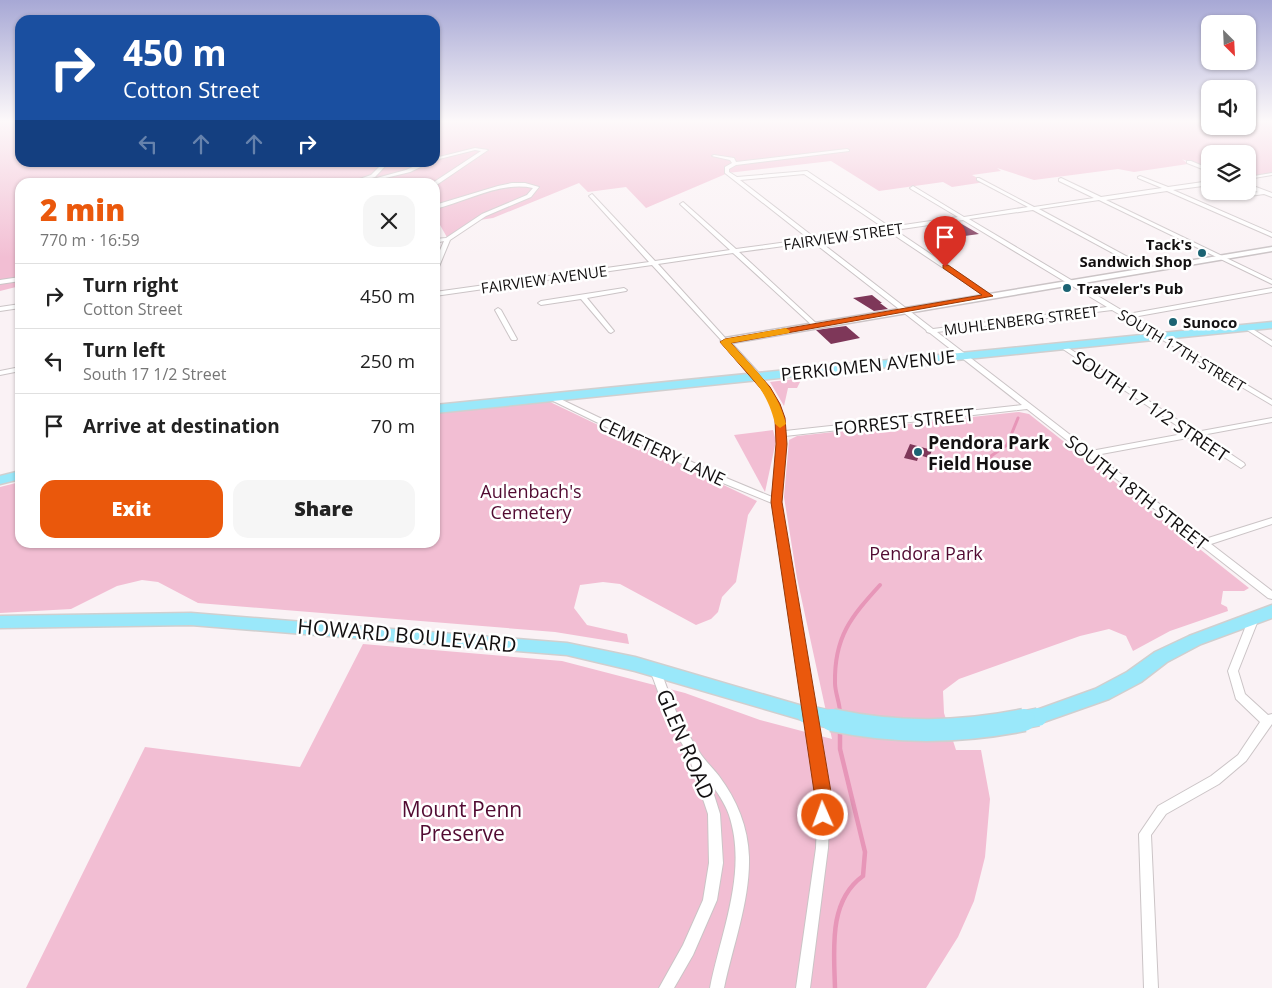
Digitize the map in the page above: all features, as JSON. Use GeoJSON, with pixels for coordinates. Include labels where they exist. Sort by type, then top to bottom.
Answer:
{"type":"FeatureCollection","features":[{"type":"Feature","properties":{"kind":"main road","name":"PERKIOMEN AVENUE"},"geometry":{"type":"LineString","coordinates":[[440,408],[1272,325]]}},
{"type":"Feature","properties":{"kind":"main road"},"geometry":{"type":"LineString","coordinates":[[0,480],[15,476]]}},
{"type":"Feature","properties":{"kind":"main road","name":"HOWARD BOULEVARD"},"geometry":{"type":"LineString","coordinates":[[0,622],[141,618],[231,621],[567,649],[655,670],[806,714],[849,724],[924,731],[971,729],[1038,717],[1102,694],[1134,676],[1161,657],[1187,644],[1272,611]]}},
{"type":"Feature","properties":{"kind":"street"},"geometry":{"type":"LineString","coordinates":[[440,181],[462,166]]}},
{"type":"Feature","properties":{"kind":"street"},"geometry":{"type":"LineString","coordinates":[[731,166],[727,168],[726,172],[735,179],[804,172],[989,296]]}},
{"type":"Feature","properties":{"kind":"street"},"geometry":{"type":"LineString","coordinates":[[364,178],[377,173],[382,167]]}},
{"type":"Feature","properties":{"kind":"street"},"geometry":{"type":"LineString","coordinates":[[381,178],[417,167]]}},
{"type":"Feature","properties":{"kind":"street"},"geometry":{"type":"LineString","coordinates":[[1256,177],[1272,174]]}},
{"type":"Feature","properties":{"kind":"street"},"geometry":{"type":"LineString","coordinates":[[1140,177],[1272,234]]}},
{"type":"Feature","properties":{"kind":"street","name":"SOUTH 18TH STREET"},"geometry":{"type":"LineString","coordinates":[[735,179],[1272,596]]}},
{"type":"Feature","properties":{"kind":"street"},"geometry":{"type":"LineString","coordinates":[[979,179],[1148,270]]}},
{"type":"Feature","properties":{"kind":"street"},"geometry":{"type":"LineString","coordinates":[[1061,180],[1272,282]]}},
{"type":"Feature","properties":{"kind":"street"},"geometry":{"type":"LineString","coordinates":[[440,206],[506,187],[528,184],[536,187],[529,196],[484,214],[448,239],[440,240]]}},
{"type":"Feature","properties":{"kind":"street","name":"FAIRVIEW STREET"},"geometry":{"type":"LineString","coordinates":[[654,263],[1201,184]]}},
{"type":"Feature","properties":{"kind":"street","name":"SOUTH 17TH STREET"},"geometry":{"type":"LineString","coordinates":[[913,188],[1272,403]]}},
{"type":"Feature","properties":{"kind":"street"},"geometry":{"type":"LineString","coordinates":[[1256,189],[1272,196]]}},
{"type":"Feature","properties":{"kind":"street"},"geometry":{"type":"LineString","coordinates":[[1256,193],[1264,192]]}},
{"type":"Feature","properties":{"kind":"street"},"geometry":{"type":"LineString","coordinates":[[592,196],[756,376],[776,404],[782,434],[776,502],[824,798],[822,848],[803,988]]}},
{"type":"Feature","properties":{"kind":"street"},"geometry":{"type":"LineString","coordinates":[[683,204],[816,326]]}},
{"type":"Feature","properties":{"kind":"street"},"geometry":{"type":"LineString","coordinates":[[440,257],[448,239]]}},
{"type":"Feature","properties":{"kind":"street"},"geometry":{"type":"LineString","coordinates":[[725,342],[1272,249]]}},
{"type":"Feature","properties":{"kind":"street","name":"FAIRVIEW AVENUE"},"geometry":{"type":"LineString","coordinates":[[440,293],[654,263]]}},
{"type":"Feature","properties":{"kind":"street"},"geometry":{"type":"LineString","coordinates":[[0,282],[15,280]]}},
{"type":"Feature","properties":{"kind":"street"},"geometry":{"type":"LineString","coordinates":[[541,303],[624,290]]}},
{"type":"Feature","properties":{"kind":"street"},"geometry":{"type":"LineString","coordinates":[[1126,316],[1272,290]]}},
{"type":"Feature","properties":{"kind":"street"},"geometry":{"type":"LineString","coordinates":[[583,297],[611,331]]}},
{"type":"Feature","properties":{"kind":"street"},"geometry":{"type":"LineString","coordinates":[[0,309],[15,307]]}},
{"type":"Feature","properties":{"kind":"street","name":"MUHLENBERG STREET"},"geometry":{"type":"LineString","coordinates":[[930,331],[1113,308]]}},
{"type":"Feature","properties":{"kind":"street"},"geometry":{"type":"LineString","coordinates":[[498,310],[514,339]]}},
{"type":"Feature","properties":{"kind":"street"},"geometry":{"type":"LineString","coordinates":[[1246,327],[1272,344]]}},
{"type":"Feature","properties":{"kind":"street","name":"SOUTH 17 1/2 STREET"},"geometry":{"type":"LineString","coordinates":[[1062,346],[1241,465]]}},
{"type":"Feature","properties":{"kind":"street"},"geometry":{"type":"LineString","coordinates":[[0,373],[15,370]]}},
{"type":"Feature","properties":{"kind":"street","name":"CEMETERY LANE"},"geometry":{"type":"LineString","coordinates":[[549,397],[716,477],[776,502]]}},
{"type":"Feature","properties":{"kind":"street","name":"FORREST STREET"},"geometry":{"type":"LineString","coordinates":[[782,434],[1027,407]]}},
{"type":"Feature","properties":{"kind":"street"},"geometry":{"type":"LineString","coordinates":[[1088,454],[1272,420]]}},
{"type":"Feature","properties":{"kind":"street"},"geometry":{"type":"LineString","coordinates":[[1203,543],[1272,521]]}},
{"type":"Feature","properties":{"kind":"street"},"geometry":{"type":"LineString","coordinates":[[1151,988],[1145,834],[1162,810],[1215,780],[1242,758],[1269,719],[1240,696],[1233,671],[1254,618]]}},
{"type":"Feature","properties":{"kind":"street","name":"GLEN ROAD"},"geometry":{"type":"LineString","coordinates":[[655,670],[675,720],[694,754],[714,814],[716,862],[710,900],[688,950],[666,988]]}},
{"type":"Feature","properties":{"kind":"street"},"geometry":{"type":"LineString","coordinates":[[694,754],[715,779],[735,814],[740,835],[742,863],[738,899],[722,955],[717,988]]}},
{"type":"Feature","properties":{"kind":"green space"},"geometry":{"type":"Polygon","coordinates":[[[0,166],[787,166],[728,173],[646,208],[626,187],[588,192],[579,183],[493,218],[473,221],[448,239],[440,225],[440,178],[15,178],[15,287],[0,291],[0,166]]]}},
{"type":"Feature","properties":{"kind":"green space"},"geometry":{"type":"Polygon","coordinates":[[[839,166],[1174,166],[1134,172],[1118,169],[1034,180],[997,168],[1001,171],[972,175],[985,182],[952,187],[943,182],[879,191],[839,166]]]}},
{"type":"Feature","properties":{"kind":"green space"},"geometry":{"type":"Polygon","coordinates":[[[1256,166],[1272,166],[1272,174],[1256,177],[1256,166]]]}},
{"type":"Feature","properties":{"kind":"green space"},"geometry":{"type":"Polygon","coordinates":[[[802,378],[797,388],[788,388],[784,406],[770,382],[802,378]]]}},
{"type":"Feature","properties":{"kind":"green space","name":"Aulenbach's Cemetery"},"geometry":{"type":"Polygon","coordinates":[[[548,401],[757,501],[748,515],[736,582],[722,597],[718,612],[711,619],[696,625],[620,584],[603,582],[580,585],[574,608],[587,625],[627,634],[629,644],[555,632],[198,603],[158,582],[142,580],[117,586],[71,609],[0,613],[0,487],[15,483],[15,548],[440,548],[440,412],[548,401]]]}},
{"type":"Feature","properties":{"kind":"green space","name":"Mount Penn Preserve"},"geometry":{"type":"Polygon","coordinates":[[[1019,412],[1029,414],[1249,588],[1244,591],[1223,591],[1221,604],[1227,607],[1228,611],[1170,631],[1133,651],[1126,636],[1109,629],[1080,636],[959,679],[943,691],[944,713],[956,750],[981,750],[990,799],[985,857],[974,901],[958,937],[926,988],[26,988],[145,747],[300,767],[363,644],[562,661],[685,693],[760,720],[832,739],[797,578],[784,497],[789,440],[797,436],[1019,412]]]}},
{"type":"Feature","properties":{"kind":"green space"},"geometry":{"type":"Polygon","coordinates":[[[773,430],[776,441],[765,492],[734,435],[773,430]]]}},
{"type":"Feature","properties":{"kind":"building"},"geometry":{"type":"Polygon","coordinates":[[[960,223],[979,234],[950,238],[935,228],[960,223]]]}},
{"type":"Feature","properties":{"kind":"building"},"geometry":{"type":"Polygon","coordinates":[[[872,295],[888,309],[874,311],[853,298],[872,295]]]}},
{"type":"Feature","properties":{"kind":"building"},"geometry":{"type":"Polygon","coordinates":[[[846,326],[860,338],[831,344],[816,330],[846,326]]]}},
{"type":"Feature","properties":{"kind":"building","name":"Pendora Park Field House"},"geometry":{"type":"Polygon","coordinates":[[[910,444],[932,450],[929,458],[919,455],[917,461],[904,458],[910,444]]]}},
{"type":"Feature","properties":{"kind":"waterway"},"geometry":{"type":"LineString","coordinates":[[985,464],[991,460],[991,456],[1007,445],[1018,418]]}},
{"type":"Feature","properties":{"kind":"waterway"},"geometry":{"type":"LineString","coordinates":[[840,713],[835,683],[835,667],[841,640],[853,618],[880,585]]}},
{"type":"Feature","properties":{"kind":"waterway"},"geometry":{"type":"LineString","coordinates":[[835,988],[834,942],[838,912],[852,886],[863,876],[865,852],[840,749],[840,730]]}},
{"type":"Feature","properties":{"kind":"slow traffic"},"geometry":{"type":"LineString","coordinates":[[780,424],[776,404],[766,389],[725,342],[786,331]]}},
{"type":"Feature","properties":{"kind":"place","name":"Tack's Sandwich Shop"},"geometry":{"type":"Point","coordinates":[1202,253]}},
{"type":"Feature","properties":{"kind":"place","name":"Traveler's Pub"},"geometry":{"type":"Point","coordinates":[1067,288]}},
{"type":"Feature","properties":{"kind":"place","name":"Sunoco"},"geometry":{"type":"Point","coordinates":[1173,322]}},
{"type":"Feature","properties":{"kind":"place","name":"Pendora Park Field House"},"geometry":{"type":"Point","coordinates":[918,452]}},
{"type":"Feature","properties":{"kind":"route"},"geometry":{"type":"LineString","coordinates":[[823,815],[824,798],[813,741],[776,502],[782,444],[780,418],[776,404],[766,389],[725,342],[989,296],[945,267]]}},
{"type":"Feature","properties":{"kind":"park label","name":"Pendora Park"},"geometry":{"type":"Point","coordinates":[926,553]}}]}
